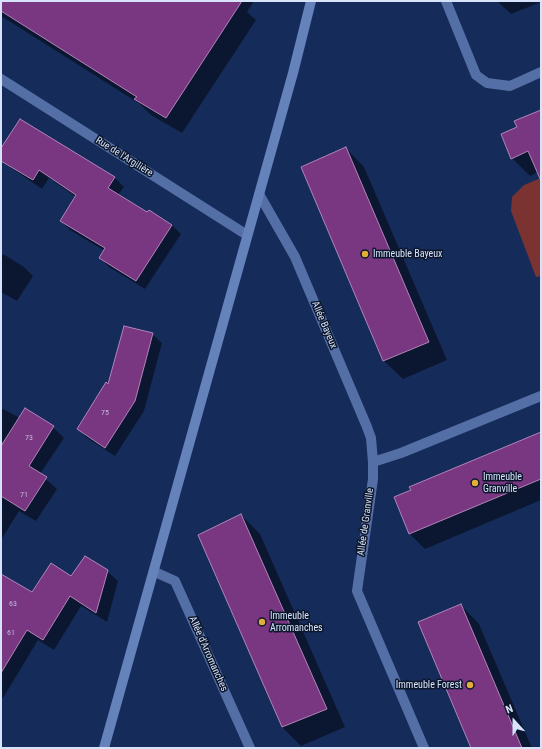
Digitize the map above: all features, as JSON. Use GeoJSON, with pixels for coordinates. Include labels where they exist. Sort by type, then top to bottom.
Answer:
{"type":"FeatureCollection","features":[{"type":"Feature","properties":{"kind":"street"},"geometry":{"type":"LineString","coordinates":[[104,748],[155,572],[312,1]]}},
{"type":"Feature","properties":{"kind":"street"},"geometry":{"type":"LineString","coordinates":[[446,1],[476,75],[487,83],[510,86],[541,72]]}},
{"type":"Feature","properties":{"kind":"street","name":"Rue de l'Argilière"},"geometry":{"type":"LineString","coordinates":[[1,79],[247,235]]}},
{"type":"Feature","properties":{"kind":"street","name":"Allée Bayeux"},"geometry":{"type":"LineString","coordinates":[[259,194],[295,257],[367,427],[371,438],[374,462]]}},
{"type":"Feature","properties":{"kind":"street"},"geometry":{"type":"LineString","coordinates":[[374,462],[401,453],[541,396]]}},
{"type":"Feature","properties":{"kind":"street","name":"Allée de Granville"},"geometry":{"type":"LineString","coordinates":[[374,462],[373,479],[357,591],[424,748]]}},
{"type":"Feature","properties":{"kind":"street","name":"Allée d'Arromanches"},"geometry":{"type":"LineString","coordinates":[[155,572],[175,581],[250,748]]}},
{"type":"Feature","properties":{"kind":"shaded area"},"geometry":{"type":"Polygon","coordinates":[[[541,178],[541,276],[536,277],[511,211],[512,197],[524,185],[541,178]]]}},
{"type":"Feature","properties":{"kind":"building"},"geometry":{"type":"Polygon","coordinates":[[[1,1],[242,1],[166,118],[134,99],[137,97],[1,11],[1,1]]]}},
{"type":"Feature","properties":{"kind":"building"},"geometry":{"type":"Polygon","coordinates":[[[541,110],[541,181],[528,151],[511,159],[501,134],[517,127],[514,121],[541,110]]]}},
{"type":"Feature","properties":{"kind":"building"},"geometry":{"type":"Polygon","coordinates":[[[20,119],[115,177],[108,188],[147,212],[149,210],[172,225],[136,281],[99,258],[105,248],[60,221],[76,195],[39,170],[33,180],[1,161],[1,148],[20,119]]]}},
{"type":"Feature","properties":{"kind":"building","name":"Immeuble Bayeux"},"geometry":{"type":"Polygon","coordinates":[[[346,147],[429,342],[383,361],[301,167],[346,147]]]}},
{"type":"Feature","properties":{"kind":"building"},"geometry":{"type":"Polygon","coordinates":[[[124,326],[153,333],[135,401],[105,448],[77,429],[106,382],[108,384],[124,326]]]}},
{"type":"Feature","properties":{"kind":"building"},"geometry":{"type":"Polygon","coordinates":[[[25,408],[54,426],[29,466],[47,477],[25,511],[1,496],[1,446],[25,408]]]}},
{"type":"Feature","properties":{"kind":"building","name":"Immeuble Granville"},"geometry":{"type":"Polygon","coordinates":[[[541,432],[541,479],[409,534],[394,497],[411,490],[409,487],[541,432]]]}},
{"type":"Feature","properties":{"kind":"building","name":"Immeuble Arromanches"},"geometry":{"type":"Polygon","coordinates":[[[241,514],[327,709],[282,727],[198,535],[241,514]]]}},
{"type":"Feature","properties":{"kind":"building"},"geometry":{"type":"Polygon","coordinates":[[[85,556],[108,570],[96,613],[70,596],[43,640],[27,630],[1,673],[1,574],[32,592],[51,563],[71,576],[85,556]]]}},
{"type":"Feature","properties":{"kind":"building","name":"Immeuble Forest"},"geometry":{"type":"Polygon","coordinates":[[[461,604],[522,748],[471,748],[418,622],[461,604]]]}},
{"type":"Feature","properties":{"kind":"place","name":"Immeuble Bayeux"},"geometry":{"type":"Point","coordinates":[365,254]}},
{"type":"Feature","properties":{"kind":"place","name":"Immeuble Granville"},"geometry":{"type":"Point","coordinates":[475,483]}},
{"type":"Feature","properties":{"kind":"place","name":"Immeuble Arromanches"},"geometry":{"type":"Point","coordinates":[262,622]}},
{"type":"Feature","properties":{"kind":"place","name":"Immeuble Forest"},"geometry":{"type":"Point","coordinates":[470,685]}}]}
